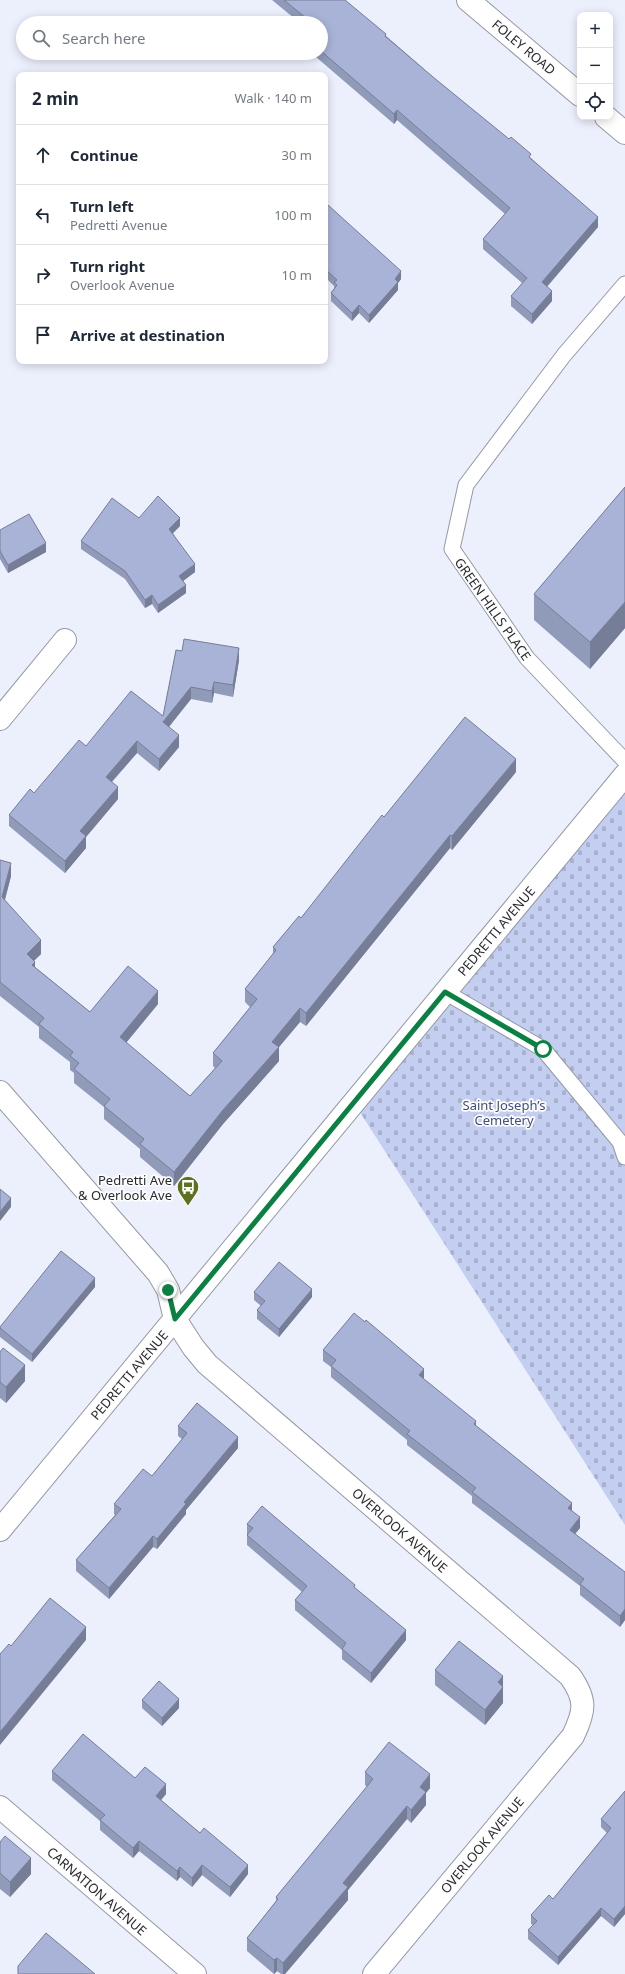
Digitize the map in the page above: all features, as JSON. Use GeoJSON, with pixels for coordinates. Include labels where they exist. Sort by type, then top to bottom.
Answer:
{"type":"FeatureCollection","features":[{"type":"Feature","properties":{"kind":"street","name":"FOLEY ROAD"},"geometry":{"type":"LineString","coordinates":[[468,0],[577,92]]}},
{"type":"Feature","properties":{"kind":"street"},"geometry":{"type":"LineString","coordinates":[[610,120],[625,133]]}},
{"type":"Feature","properties":{"kind":"street"},"geometry":{"type":"LineString","coordinates":[[0,719],[65,640]]}},
{"type":"Feature","properties":{"kind":"street","name":"PEDRETTI AVENUE"},"geometry":{"type":"LineString","coordinates":[[0,1530],[625,775]]}},
{"type":"Feature","properties":{"kind":"street","name":"OVERLOOK AVENUE"},"geometry":{"type":"LineString","coordinates":[[0,1092],[158,1273],[168,1290],[175,1319],[192,1347],[207,1364],[570,1676],[579,1688],[583,1702],[583,1716],[574,1736],[374,1974]]}},
{"type":"Feature","properties":{"kind":"street","name":"CARNATION AVENUE"},"geometry":{"type":"LineString","coordinates":[[0,1807],[195,1974]]}},
{"type":"Feature","properties":{"kind":"lane","name":"GREEN HILLS PLACE"},"geometry":{"type":"LineString","coordinates":[[625,284],[564,355],[466,486],[452,549],[527,658],[625,761]]}},
{"type":"Feature","properties":{"kind":"lane"},"geometry":{"type":"LineString","coordinates":[[445,992],[543,1049],[620,1142],[625,1157]]}},
{"type":"Feature","properties":{"kind":"green space","name":"Saint Joseph’s Cemetery"},"geometry":{"type":"Polygon","coordinates":[[[625,775],[625,1525],[354,1103],[625,775]]]}},
{"type":"Feature","properties":{"kind":"building"},"geometry":{"type":"Polygon","coordinates":[[[284,0],[345,0],[386,34],[385,36],[433,77],[509,139],[511,137],[531,154],[529,157],[598,217],[542,282],[552,291],[532,314],[511,296],[527,278],[483,239],[510,208],[397,110],[394,114],[328,57],[328,16],[303,16],[284,0]]]}},
{"type":"Feature","properties":{"kind":"building"},"geometry":{"type":"Polygon","coordinates":[[[328,205],[401,271],[395,279],[398,282],[369,315],[359,305],[352,313],[331,293],[337,285],[334,282],[337,280],[328,272],[328,205]]]}},
{"type":"Feature","properties":{"kind":"building"},"geometry":{"type":"Polygon","coordinates":[[[625,487],[625,602],[590,642],[534,594],[625,487]]]}},
{"type":"Feature","properties":{"kind":"building"},"geometry":{"type":"Polygon","coordinates":[[[158,496],[180,518],[169,529],[195,564],[179,576],[186,585],[158,605],[152,595],[145,600],[125,571],[81,541],[112,498],[139,518],[158,496]]]}},
{"type":"Feature","properties":{"kind":"building"},"geometry":{"type":"Polygon","coordinates":[[[29,514],[46,543],[8,565],[0,551],[0,530],[29,514]]]}},
{"type":"Feature","properties":{"kind":"building"},"geometry":{"type":"Polygon","coordinates":[[[184,639],[239,648],[233,685],[214,682],[212,691],[191,687],[163,722],[179,735],[159,759],[137,741],[106,777],[118,787],[80,831],[86,836],[65,861],[9,815],[30,789],[34,793],[79,740],[86,746],[131,691],[163,716],[176,650],[182,651],[184,639]]]}},
{"type":"Feature","properties":{"kind":"building"},"geometry":{"type":"Polygon","coordinates":[[[465,717],[516,759],[452,836],[450,835],[306,1013],[300,1008],[272,1042],[279,1047],[223,1110],[174,1172],[140,1144],[144,1139],[104,1106],[110,1099],[74,1069],[79,1063],[70,1056],[73,1052],[39,1024],[44,1018],[0,982],[0,860],[11,863],[2,897],[41,940],[27,954],[35,962],[32,965],[90,1012],[128,966],[158,991],[120,1037],[190,1096],[222,1061],[213,1053],[257,999],[245,989],[276,950],[273,947],[299,916],[301,918],[382,815],[384,817],[465,717]]]}},
{"type":"Feature","properties":{"kind":"building"},"geometry":{"type":"Polygon","coordinates":[[[0,1189],[11,1198],[0,1212],[0,1189]]]}},
{"type":"Feature","properties":{"kind":"building"},"geometry":{"type":"Polygon","coordinates":[[[61,1251],[95,1278],[32,1354],[0,1327],[61,1251]]]}},
{"type":"Feature","properties":{"kind":"building"},"geometry":{"type":"Polygon","coordinates":[[[279,1262],[312,1289],[279,1329],[257,1310],[265,1301],[254,1292],[279,1262]]]}},
{"type":"Feature","properties":{"kind":"building"},"geometry":{"type":"Polygon","coordinates":[[[354,1313],[365,1322],[366,1320],[424,1369],[419,1375],[476,1421],[474,1424],[572,1503],[568,1508],[580,1517],[570,1530],[625,1572],[625,1609],[620,1616],[580,1584],[584,1579],[472,1492],[476,1488],[407,1434],[410,1431],[331,1366],[336,1360],[323,1350],[354,1313]]]}},
{"type":"Feature","properties":{"kind":"building"},"geometry":{"type":"Polygon","coordinates":[[[3,1348],[25,1365],[6,1387],[0,1382],[0,1352],[3,1348]]]}},
{"type":"Feature","properties":{"kind":"building"},"geometry":{"type":"Polygon","coordinates":[[[197,1403],[238,1437],[184,1502],[186,1504],[157,1539],[153,1536],[109,1588],[76,1560],[121,1509],[114,1504],[143,1469],[152,1476],[187,1433],[178,1426],[197,1403]]]}},
{"type":"Feature","properties":{"kind":"building"},"geometry":{"type":"Polygon","coordinates":[[[262,1506],[355,1585],[354,1587],[406,1630],[371,1673],[342,1649],[346,1643],[295,1600],[307,1586],[247,1535],[253,1528],[247,1524],[262,1506]]]}},
{"type":"Feature","properties":{"kind":"building"},"geometry":{"type":"Polygon","coordinates":[[[50,1598],[86,1627],[0,1732],[0,1654],[9,1644],[11,1646],[50,1598]]]}},
{"type":"Feature","properties":{"kind":"building"},"geometry":{"type":"Polygon","coordinates":[[[459,1641],[503,1676],[498,1682],[503,1687],[485,1710],[435,1670],[459,1641]]]}},
{"type":"Feature","properties":{"kind":"building"},"geometry":{"type":"Polygon","coordinates":[[[159,1681],[179,1699],[162,1718],[142,1700],[159,1681]]]}},
{"type":"Feature","properties":{"kind":"building"},"geometry":{"type":"Polygon","coordinates":[[[83,1734],[135,1778],[145,1767],[166,1784],[156,1796],[200,1833],[204,1828],[248,1865],[230,1887],[202,1865],[192,1878],[180,1867],[177,1871],[139,1841],[133,1848],[100,1820],[105,1815],[52,1771],[83,1734]]]}},
{"type":"Feature","properties":{"kind":"building"},"geometry":{"type":"Polygon","coordinates":[[[389,1742],[430,1774],[420,1787],[426,1792],[411,1810],[407,1806],[343,1883],[348,1887],[283,1963],[277,1958],[274,1960],[247,1938],[278,1899],[276,1897],[373,1779],[365,1772],[389,1742]]]}},
{"type":"Feature","properties":{"kind":"building"},"geometry":{"type":"Polygon","coordinates":[[[625,1791],[625,1906],[614,1919],[601,1908],[558,1957],[528,1930],[537,1921],[531,1915],[549,1895],[553,1899],[611,1828],[601,1819],[625,1791]]]}},
{"type":"Feature","properties":{"kind":"building"},"geometry":{"type":"Polygon","coordinates":[[[5,1836],[31,1858],[10,1882],[0,1873],[0,1842],[5,1836]]]}},
{"type":"Feature","properties":{"kind":"building"},"geometry":{"type":"Polygon","coordinates":[[[46,1933],[95,1974],[18,1974],[18,1966],[46,1933]]]}},
{"type":"Feature","properties":{"kind":"place","name":"Pedretti Ave & Overlook Ave"},"geometry":{"type":"Point","coordinates":[188,1206]}},
{"type":"Feature","properties":{"kind":"route"},"geometry":{"type":"LineString","coordinates":[[168,1290],[174,1309],[175,1319],[445,992],[543,1049]]}}]}
